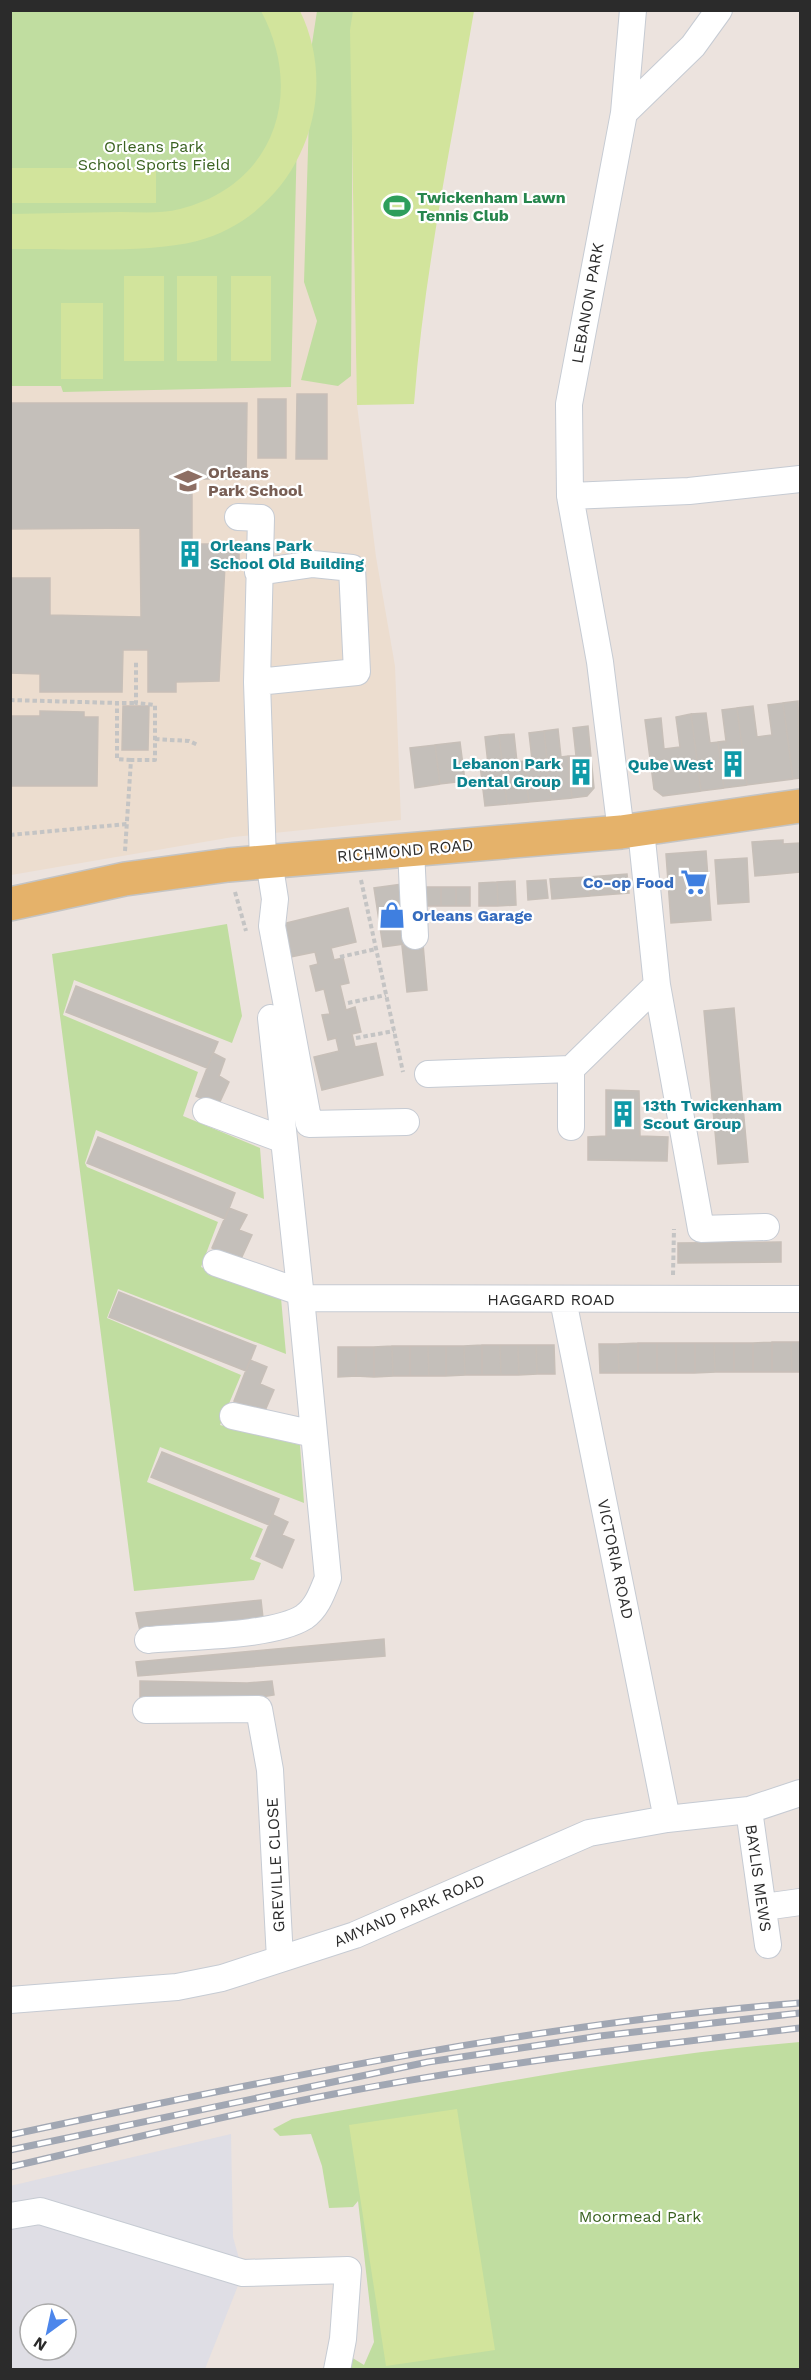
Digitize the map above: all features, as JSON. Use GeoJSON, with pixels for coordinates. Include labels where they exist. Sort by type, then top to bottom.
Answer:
{"type":"FeatureCollection","features":[{"type":"Feature","properties":{"kind":"main road","name":"RICHMOND ROAD"},"geometry":{"type":"LineString","coordinates":[[10,904],[125,879],[266,861],[631,831],[801,806]]}},
{"type":"Feature","properties":{"kind":"street","name":"LEBANON PARK"},"geometry":{"type":"LineString","coordinates":[[633,10],[624,112],[569,404],[570,496],[701,1229],[766,1227]]}},
{"type":"Feature","properties":{"kind":"street"},"geometry":{"type":"LineString","coordinates":[[624,112],[693,46],[719,10]]}},
{"type":"Feature","properties":{"kind":"street"},"geometry":{"type":"LineString","coordinates":[[570,496],[689,491],[801,480]]}},
{"type":"Feature","properties":{"kind":"street"},"geometry":{"type":"LineString","coordinates":[[238,517],[261,518],[257,682],[266,861],[274,899],[272,926],[309,1124],[406,1122]]}},
{"type":"Feature","properties":{"kind":"street"},"geometry":{"type":"LineString","coordinates":[[257,682],[357,672],[352,568],[313,564],[258,572]]}},
{"type":"Feature","properties":{"kind":"street"},"geometry":{"type":"LineString","coordinates":[[411,849],[415,936]]}},
{"type":"Feature","properties":{"kind":"street"},"geometry":{"type":"LineString","coordinates":[[415,1074],[571,1069],[657,985]]}},
{"type":"Feature","properties":{"kind":"street"},"geometry":{"type":"LineString","coordinates":[[148,1640],[279,1627],[304,1616],[320,1600],[328,1578],[270,1018]]}},
{"type":"Feature","properties":{"kind":"street"},"geometry":{"type":"LineString","coordinates":[[571,1069],[571,1126]]}},
{"type":"Feature","properties":{"kind":"street"},"geometry":{"type":"LineString","coordinates":[[206,1111],[284,1140]]}},
{"type":"Feature","properties":{"kind":"street","name":"HAGGARD ROAD"},"geometry":{"type":"LineString","coordinates":[[216,1263],[300,1295],[563,1300],[801,1299]]}},
{"type":"Feature","properties":{"kind":"street","name":"VICTORIA ROAD"},"geometry":{"type":"LineString","coordinates":[[563,1300],[667,1819]]}},
{"type":"Feature","properties":{"kind":"street"},"geometry":{"type":"LineString","coordinates":[[233,1416],[314,1434]]}},
{"type":"Feature","properties":{"kind":"street","name":"GREVILLE CLOSE"},"geometry":{"type":"LineString","coordinates":[[146,1710],[267,1708],[280,1959]]}},
{"type":"Feature","properties":{"kind":"street","name":"AMYAND PARK ROAD"},"geometry":{"type":"LineString","coordinates":[[10,2000],[177,1987],[222,1978],[356,1935],[589,1833],[667,1819],[748,1810],[801,1793]]}},
{"type":"Feature","properties":{"kind":"street","name":"BAYLIS MEWS"},"geometry":{"type":"LineString","coordinates":[[748,1810],[764,1906],[768,1946]]}},
{"type":"Feature","properties":{"kind":"street"},"geometry":{"type":"LineString","coordinates":[[764,1906],[801,1902]]}},
{"type":"Feature","properties":{"kind":"street"},"geometry":{"type":"LineString","coordinates":[[10,2216],[40,2211],[243,2273],[348,2270],[343,2339],[337,2370]]}},
{"type":"Feature","properties":{"kind":"path"},"geometry":{"type":"LineString","coordinates":[[136,662],[136,703]]}},
{"type":"Feature","properties":{"kind":"path"},"geometry":{"type":"LineString","coordinates":[[10,700],[136,703],[155,705],[154,760],[117,759],[117,703]]}},
{"type":"Feature","properties":{"kind":"path"},"geometry":{"type":"LineString","coordinates":[[155,739],[189,741],[198,745]]}},
{"type":"Feature","properties":{"kind":"path"},"geometry":{"type":"LineString","coordinates":[[125,879],[131,760]]}},
{"type":"Feature","properties":{"kind":"path"},"geometry":{"type":"LineString","coordinates":[[10,835],[127,824]]}},
{"type":"Feature","properties":{"kind":"path"},"geometry":{"type":"LineString","coordinates":[[355,854],[394,1030],[415,1074]]}},
{"type":"Feature","properties":{"kind":"path"},"geometry":{"type":"LineString","coordinates":[[340,957],[376,949]]}},
{"type":"Feature","properties":{"kind":"path"},"geometry":{"type":"LineString","coordinates":[[348,1003],[386,995]]}},
{"type":"Feature","properties":{"kind":"path"},"geometry":{"type":"LineString","coordinates":[[356,1038],[394,1030]]}},
{"type":"Feature","properties":{"kind":"shaded area","name":"Orleans Park School"},"geometry":{"type":"Polygon","coordinates":[[[11,11],[353,11],[350,30],[357,405],[376,557],[395,666],[401,820],[233,837],[11,875],[11,11]]]}},
{"type":"Feature","properties":{"kind":"shaded area"},"geometry":{"type":"Polygon","coordinates":[[[231,2134],[233,2237],[243,2273],[205,2369],[11,2369],[10,2186],[231,2134]]]}},
{"type":"Feature","properties":{"kind":"green space","name":"Orleans Park School Sports Field"},"geometry":{"type":"Polygon","coordinates":[[[10,11],[300,11],[291,387],[63,392],[61,386],[11,386],[10,11]]]}},
{"type":"Feature","properties":{"kind":"green space"},"geometry":{"type":"Polygon","coordinates":[[[261,11],[300,11],[312,46],[316,81],[313,116],[302,150],[285,180],[261,206],[232,227],[197,241],[177,245],[130,249],[11,249],[11,214],[173,211],[213,197],[239,179],[259,157],[273,132],[280,103],[280,73],[274,42],[261,11]]]}},
{"type":"Feature","properties":{"kind":"green space"},"geometry":{"type":"Polygon","coordinates":[[[317,11],[353,11],[351,376],[338,386],[301,380],[317,321],[304,282],[311,50],[317,11]]]}},
{"type":"Feature","properties":{"kind":"green space","name":"Twickenham Lawn Tennis Club"},"geometry":{"type":"Polygon","coordinates":[[[353,11],[474,11],[424,305],[414,404],[357,405],[350,30],[353,11]]]}},
{"type":"Feature","properties":{"kind":"green space"},"geometry":{"type":"Polygon","coordinates":[[[11,168],[156,168],[156,203],[11,203],[11,168]]]}},
{"type":"Feature","properties":{"kind":"green space"},"geometry":{"type":"Polygon","coordinates":[[[124,276],[164,276],[164,361],[124,361],[124,276]]]}},
{"type":"Feature","properties":{"kind":"green space"},"geometry":{"type":"Polygon","coordinates":[[[177,276],[217,276],[217,361],[177,361],[177,276]]]}},
{"type":"Feature","properties":{"kind":"green space"},"geometry":{"type":"Polygon","coordinates":[[[231,276],[271,276],[271,361],[231,361],[231,276]]]}},
{"type":"Feature","properties":{"kind":"green space"},"geometry":{"type":"Polygon","coordinates":[[[61,303],[103,303],[103,379],[61,379],[61,303]]]}},
{"type":"Feature","properties":{"kind":"green space"},"geometry":{"type":"Polygon","coordinates":[[[227,924],[242,1016],[232,1043],[74,980],[63,1015],[198,1072],[183,1116],[260,1148],[264,1199],[96,1130],[85,1163],[87,1167],[218,1222],[201,1267],[281,1298],[286,1354],[118,1289],[107,1318],[241,1375],[220,1425],[300,1445],[304,1503],[160,1447],[147,1482],[263,1529],[250,1559],[261,1563],[254,1580],[134,1591],[52,954],[227,924]]]}},
{"type":"Feature","properties":{"kind":"green space","name":"Moormead Park"},"geometry":{"type":"Polygon","coordinates":[[[800,2042],[800,2369],[332,2369],[351,2357],[364,2365],[374,2342],[358,2201],[353,2207],[329,2208],[322,2166],[311,2134],[280,2136],[273,2129],[292,2119],[546,2075],[673,2056],[800,2042]]]}},
{"type":"Feature","properties":{"kind":"green space"},"geometry":{"type":"Polygon","coordinates":[[[457,2109],[495,2350],[386,2366],[349,2125],[457,2109]]]}},
{"type":"Feature","properties":{"kind":"building"},"geometry":{"type":"Polygon","coordinates":[[[297,394],[327,394],[327,459],[296,459],[297,394]]]}},
{"type":"Feature","properties":{"kind":"building"},"geometry":{"type":"Polygon","coordinates":[[[258,399],[286,399],[286,458],[258,458],[258,399]]]}},
{"type":"Feature","properties":{"kind":"building","name":"Orleans Park School Old Building"},"geometry":{"type":"Polygon","coordinates":[[[10,403],[247,403],[246,479],[192,479],[192,544],[239,544],[239,564],[225,565],[219,681],[176,682],[176,692],[148,692],[148,650],[123,650],[122,692],[40,692],[40,674],[10,673],[10,578],[50,578],[50,615],[141,617],[140,528],[10,529],[10,403]]]}},
{"type":"Feature","properties":{"kind":"building"},"geometry":{"type":"Polygon","coordinates":[[[798,701],[800,778],[793,779],[783,703],[798,701]]]}},
{"type":"Feature","properties":{"kind":"building"},"geometry":{"type":"Polygon","coordinates":[[[783,703],[793,779],[747,785],[737,708],[753,706],[757,737],[772,735],[768,705],[783,703]]]}},
{"type":"Feature","properties":{"kind":"building"},"geometry":{"type":"Polygon","coordinates":[[[123,706],[149,706],[148,750],[122,750],[123,706]]]}},
{"type":"Feature","properties":{"kind":"building","name":"Qube West"},"geometry":{"type":"Polygon","coordinates":[[[737,708],[747,785],[724,788],[718,742],[726,741],[722,710],[737,708]]]}},
{"type":"Feature","properties":{"kind":"building"},"geometry":{"type":"Polygon","coordinates":[[[40,711],[84,712],[84,717],[98,717],[97,786],[10,786],[10,716],[40,716],[40,711]]]}},
{"type":"Feature","properties":{"kind":"building"},"geometry":{"type":"Polygon","coordinates":[[[706,713],[710,743],[718,742],[724,788],[701,791],[691,714],[706,713]]]}},
{"type":"Feature","properties":{"kind":"building"},"geometry":{"type":"Polygon","coordinates":[[[691,714],[701,791],[663,796],[654,789],[645,720],[661,718],[664,749],[680,747],[676,717],[691,714]]]}},
{"type":"Feature","properties":{"kind":"building","name":"Lebanon Park Dental Group"},"geometry":{"type":"Polygon","coordinates":[[[588,726],[594,788],[587,796],[572,798],[568,756],[576,756],[573,728],[588,726]]]}},
{"type":"Feature","properties":{"kind":"building"},"geometry":{"type":"Polygon","coordinates":[[[558,729],[561,757],[568,756],[572,798],[551,800],[544,731],[558,729]]]}},
{"type":"Feature","properties":{"kind":"building"},"geometry":{"type":"Polygon","coordinates":[[[544,731],[551,800],[529,802],[524,761],[532,760],[529,733],[544,731]]]}},
{"type":"Feature","properties":{"kind":"building"},"geometry":{"type":"Polygon","coordinates":[[[514,734],[517,762],[524,761],[529,802],[507,804],[499,735],[514,734]]]}},
{"type":"Feature","properties":{"kind":"building"},"geometry":{"type":"Polygon","coordinates":[[[499,735],[507,804],[485,806],[480,765],[488,764],[485,737],[499,735]]]}},
{"type":"Feature","properties":{"kind":"building"},"geometry":{"type":"Polygon","coordinates":[[[460,742],[465,781],[440,784],[435,745],[460,742]]]}},
{"type":"Feature","properties":{"kind":"building"},"geometry":{"type":"Polygon","coordinates":[[[435,745],[440,784],[415,788],[410,748],[435,745]]]}},
{"type":"Feature","properties":{"kind":"building"},"geometry":{"type":"Polygon","coordinates":[[[783,840],[783,844],[800,843],[800,872],[755,876],[752,842],[783,840]]]}},
{"type":"Feature","properties":{"kind":"building"},"geometry":{"type":"Polygon","coordinates":[[[706,851],[711,920],[671,923],[666,854],[706,851]]]}},
{"type":"Feature","properties":{"kind":"building"},"geometry":{"type":"Polygon","coordinates":[[[747,858],[749,902],[718,904],[715,860],[747,858]]]}},
{"type":"Feature","properties":{"kind":"building"},"geometry":{"type":"Polygon","coordinates":[[[627,874],[629,893],[590,896],[588,877],[627,874]]]}},
{"type":"Feature","properties":{"kind":"building"},"geometry":{"type":"Polygon","coordinates":[[[588,877],[590,896],[552,899],[550,879],[588,877]]]}},
{"type":"Feature","properties":{"kind":"building"},"geometry":{"type":"Polygon","coordinates":[[[546,880],[548,898],[528,900],[527,881],[546,880]]]}},
{"type":"Feature","properties":{"kind":"building"},"geometry":{"type":"Polygon","coordinates":[[[515,881],[516,905],[498,906],[497,882],[515,881]]]}},
{"type":"Feature","properties":{"kind":"building"},"geometry":{"type":"Polygon","coordinates":[[[497,882],[498,906],[479,906],[479,883],[497,882]]]}},
{"type":"Feature","properties":{"kind":"building","name":"Orleans Garage"},"geometry":{"type":"Polygon","coordinates":[[[402,884],[411,943],[383,947],[374,888],[402,884]]]}},
{"type":"Feature","properties":{"kind":"building"},"geometry":{"type":"Polygon","coordinates":[[[426,887],[441,887],[441,906],[426,906],[426,887]]]}},
{"type":"Feature","properties":{"kind":"building"},"geometry":{"type":"Polygon","coordinates":[[[441,887],[456,887],[456,906],[441,906],[441,887]]]}},
{"type":"Feature","properties":{"kind":"building"},"geometry":{"type":"Polygon","coordinates":[[[456,887],[470,887],[470,906],[456,906],[456,887]]]}},
{"type":"Feature","properties":{"kind":"building"},"geometry":{"type":"Polygon","coordinates":[[[348,908],[356,942],[331,948],[334,960],[343,958],[349,983],[340,985],[346,1010],[355,1007],[361,1032],[352,1034],[355,1047],[376,1043],[383,1075],[322,1090],[314,1057],[339,1051],[336,1038],[328,1040],[322,1015],[330,1014],[324,989],[316,991],[310,966],[318,964],[315,952],[290,957],[282,924],[348,908]]]}},
{"type":"Feature","properties":{"kind":"building"},"geometry":{"type":"Polygon","coordinates":[[[423,944],[427,990],[407,992],[402,946],[423,944]]]}},
{"type":"Feature","properties":{"kind":"building"},"geometry":{"type":"Polygon","coordinates":[[[76,986],[218,1042],[207,1068],[66,1012],[76,986]]]}},
{"type":"Feature","properties":{"kind":"building"},"geometry":{"type":"Polygon","coordinates":[[[734,1008],[748,1162],[718,1164],[704,1011],[734,1008]]]}},
{"type":"Feature","properties":{"kind":"building"},"geometry":{"type":"Polygon","coordinates":[[[213,1053],[225,1059],[219,1076],[229,1082],[218,1106],[196,1096],[213,1053]]]}},
{"type":"Feature","properties":{"kind":"building","name":"13th Twickenham Scout Group"},"geometry":{"type":"Polygon","coordinates":[[[606,1090],[639,1091],[640,1136],[668,1137],[667,1161],[588,1160],[588,1137],[606,1136],[606,1090]]]}},
{"type":"Feature","properties":{"kind":"building"},"geometry":{"type":"Polygon","coordinates":[[[98,1137],[235,1193],[225,1219],[87,1163],[98,1137]]]}},
{"type":"Feature","properties":{"kind":"building"},"geometry":{"type":"Polygon","coordinates":[[[229,1208],[247,1215],[239,1230],[252,1235],[240,1261],[212,1248],[229,1208]]]}},
{"type":"Feature","properties":{"kind":"building"},"geometry":{"type":"Polygon","coordinates":[[[781,1242],[781,1262],[678,1263],[678,1243],[781,1242]]]}},
{"type":"Feature","properties":{"kind":"building"},"geometry":{"type":"Polygon","coordinates":[[[119,1292],[256,1346],[246,1371],[109,1317],[119,1292]]]}},
{"type":"Feature","properties":{"kind":"building"},"geometry":{"type":"Polygon","coordinates":[[[772,1342],[791,1342],[792,1372],[772,1372],[772,1342]]]}},
{"type":"Feature","properties":{"kind":"building"},"geometry":{"type":"Polygon","coordinates":[[[772,1342],[772,1372],[753,1372],[753,1343],[772,1342]]]}},
{"type":"Feature","properties":{"kind":"building"},"geometry":{"type":"Polygon","coordinates":[[[791,1342],[800,1342],[800,1372],[792,1372],[791,1342]]]}},
{"type":"Feature","properties":{"kind":"building"},"geometry":{"type":"Polygon","coordinates":[[[638,1343],[657,1343],[657,1373],[638,1373],[638,1343]]]}},
{"type":"Feature","properties":{"kind":"building"},"geometry":{"type":"Polygon","coordinates":[[[638,1343],[638,1373],[619,1373],[618,1344],[638,1343]]]}},
{"type":"Feature","properties":{"kind":"building"},"geometry":{"type":"Polygon","coordinates":[[[657,1343],[676,1343],[676,1373],[657,1373],[657,1343]]]}},
{"type":"Feature","properties":{"kind":"building"},"geometry":{"type":"Polygon","coordinates":[[[676,1343],[695,1343],[695,1373],[676,1373],[676,1343]]]}},
{"type":"Feature","properties":{"kind":"building"},"geometry":{"type":"Polygon","coordinates":[[[695,1343],[714,1343],[715,1372],[695,1373],[695,1343]]]}},
{"type":"Feature","properties":{"kind":"building"},"geometry":{"type":"Polygon","coordinates":[[[714,1343],[734,1343],[734,1372],[715,1372],[714,1343]]]}},
{"type":"Feature","properties":{"kind":"building"},"geometry":{"type":"Polygon","coordinates":[[[734,1343],[753,1343],[753,1372],[734,1372],[734,1343]]]}},
{"type":"Feature","properties":{"kind":"building"},"geometry":{"type":"Polygon","coordinates":[[[599,1344],[618,1344],[619,1373],[600,1373],[599,1344]]]}},
{"type":"Feature","properties":{"kind":"building"},"geometry":{"type":"Polygon","coordinates":[[[482,1345],[500,1345],[501,1375],[482,1375],[482,1345]]]}},
{"type":"Feature","properties":{"kind":"building"},"geometry":{"type":"Polygon","coordinates":[[[482,1345],[482,1375],[465,1375],[464,1346],[482,1345]]]}},
{"type":"Feature","properties":{"kind":"building"},"geometry":{"type":"Polygon","coordinates":[[[500,1345],[518,1345],[519,1375],[501,1375],[500,1345]]]}},
{"type":"Feature","properties":{"kind":"building"},"geometry":{"type":"Polygon","coordinates":[[[518,1345],[536,1345],[537,1374],[519,1375],[518,1345]]]}},
{"type":"Feature","properties":{"kind":"building"},"geometry":{"type":"Polygon","coordinates":[[[536,1345],[554,1345],[555,1374],[537,1374],[536,1345]]]}},
{"type":"Feature","properties":{"kind":"building"},"geometry":{"type":"Polygon","coordinates":[[[392,1346],[410,1346],[410,1376],[393,1376],[392,1346]]]}},
{"type":"Feature","properties":{"kind":"building"},"geometry":{"type":"Polygon","coordinates":[[[392,1346],[393,1376],[374,1377],[374,1347],[392,1346]]]}},
{"type":"Feature","properties":{"kind":"building"},"geometry":{"type":"Polygon","coordinates":[[[410,1346],[428,1346],[429,1376],[410,1376],[410,1346]]]}},
{"type":"Feature","properties":{"kind":"building"},"geometry":{"type":"Polygon","coordinates":[[[428,1346],[446,1346],[446,1376],[429,1376],[428,1346]]]}},
{"type":"Feature","properties":{"kind":"building"},"geometry":{"type":"Polygon","coordinates":[[[446,1346],[464,1346],[465,1375],[446,1376],[446,1346]]]}},
{"type":"Feature","properties":{"kind":"building"},"geometry":{"type":"Polygon","coordinates":[[[338,1347],[356,1347],[356,1376],[338,1377],[338,1347]]]}},
{"type":"Feature","properties":{"kind":"building"},"geometry":{"type":"Polygon","coordinates":[[[356,1347],[374,1347],[374,1377],[356,1376],[356,1347]]]}},
{"type":"Feature","properties":{"kind":"building"},"geometry":{"type":"Polygon","coordinates":[[[250,1360],[267,1367],[260,1384],[274,1390],[264,1413],[234,1401],[250,1360]]]}},
{"type":"Feature","properties":{"kind":"building"},"geometry":{"type":"Polygon","coordinates":[[[162,1452],[279,1499],[269,1525],[151,1477],[162,1452]]]}},
{"type":"Feature","properties":{"kind":"building"},"geometry":{"type":"Polygon","coordinates":[[[273,1515],[288,1522],[282,1535],[294,1540],[282,1568],[256,1556],[273,1515]]]}},
{"type":"Feature","properties":{"kind":"building"},"geometry":{"type":"Polygon","coordinates":[[[261,1600],[263,1618],[140,1631],[136,1613],[261,1600]]]}},
{"type":"Feature","properties":{"kind":"building"},"geometry":{"type":"Polygon","coordinates":[[[384,1639],[385,1656],[138,1676],[136,1662],[384,1639]]]}},
{"type":"Feature","properties":{"kind":"building"},"geometry":{"type":"Polygon","coordinates":[[[140,1681],[247,1683],[272,1681],[274,1695],[249,1699],[140,1698],[140,1681]]]}},
{"type":"Feature","properties":{"kind":"railway"},"geometry":{"type":"LineString","coordinates":[[10,2135],[305,2074],[502,2039],[700,2012],[800,2003]]}},
{"type":"Feature","properties":{"kind":"railway"},"geometry":{"type":"LineString","coordinates":[[10,2150],[428,2062],[600,2036],[800,2013]]}},
{"type":"Feature","properties":{"kind":"railway"},"geometry":{"type":"LineString","coordinates":[[10,2167],[253,2111],[392,2083],[567,2056],[800,2028]]}},
{"type":"Feature","properties":{"kind":"place","name":"Twickenham Lawn Tennis Club"},"geometry":{"type":"Point","coordinates":[397,206]}},
{"type":"Feature","properties":{"kind":"place","name":"Orleans Park School"},"geometry":{"type":"Point","coordinates":[188,481]}},
{"type":"Feature","properties":{"kind":"place","name":"Orleans Park School Old Building"},"geometry":{"type":"Point","coordinates":[190,554]}},
{"type":"Feature","properties":{"kind":"place","name":"Qube West"},"geometry":{"type":"Point","coordinates":[733,764]}},
{"type":"Feature","properties":{"kind":"place","name":"Lebanon Park Dental Group"},"geometry":{"type":"Point","coordinates":[581,772]}},
{"type":"Feature","properties":{"kind":"place","name":"Co-op Food"},"geometry":{"type":"Point","coordinates":[694,882]}},
{"type":"Feature","properties":{"kind":"place","name":"Orleans Garage"},"geometry":{"type":"Point","coordinates":[392,915]}},
{"type":"Feature","properties":{"kind":"place","name":"13th Twickenham Scout Group"},"geometry":{"type":"Point","coordinates":[623,1114]}}]}
